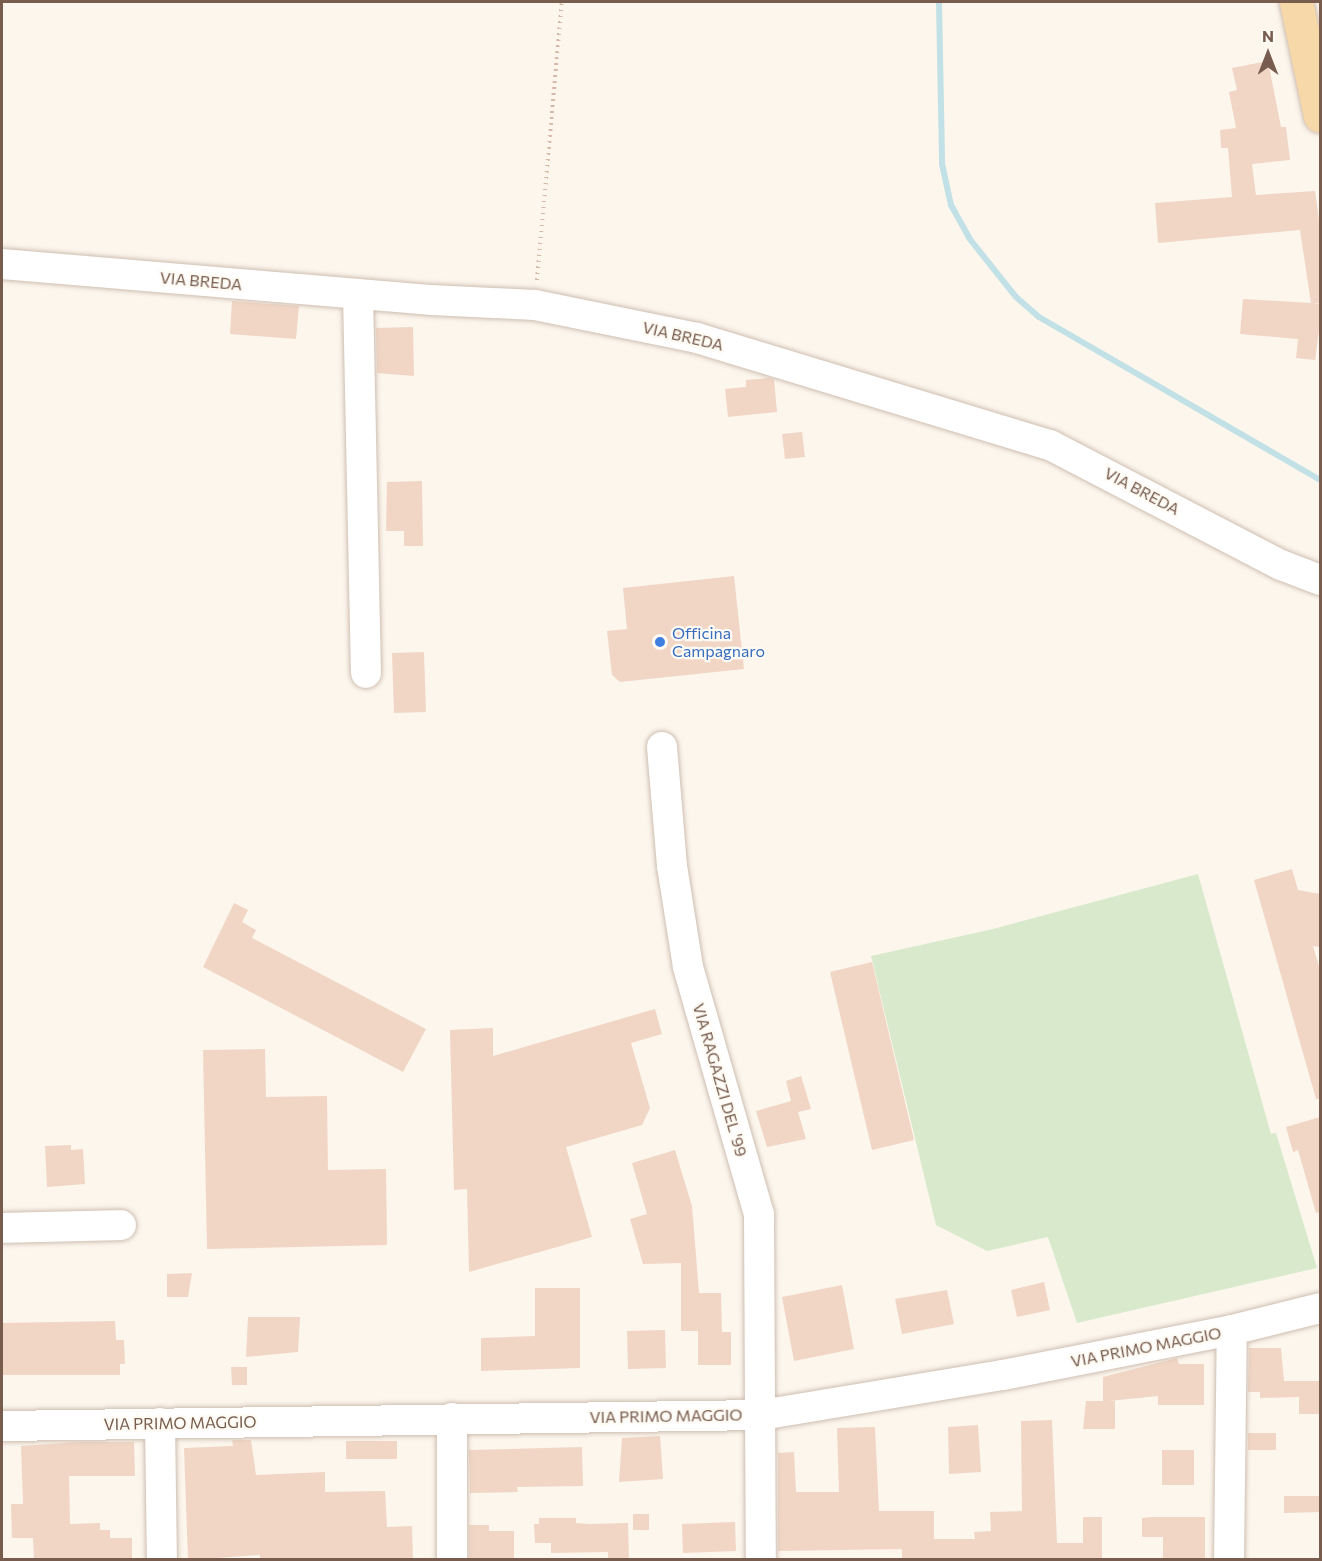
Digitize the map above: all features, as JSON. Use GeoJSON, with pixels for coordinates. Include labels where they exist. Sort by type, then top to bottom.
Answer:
{"type":"FeatureCollection","features":[{"type":"Feature","properties":{"kind":"main road"},"geometry":{"type":"LineString","coordinates":[[1296,2],[1320,116]]}},
{"type":"Feature","properties":{"kind":"street","name":"VIA BREDA"},"geometry":{"type":"LineString","coordinates":[[2,264],[358,294],[535,305],[698,338],[1020,434],[1080,458],[1281,565],[1320,580]]}},
{"type":"Feature","properties":{"kind":"street"},"geometry":{"type":"LineString","coordinates":[[358,294],[366,673]]}},
{"type":"Feature","properties":{"kind":"street","name":"VIA RAGAZZI DEL '99"},"geometry":{"type":"LineString","coordinates":[[662,747],[672,866],[688,968],[759,1214],[762,1560]]}},
{"type":"Feature","properties":{"kind":"street"},"geometry":{"type":"LineString","coordinates":[[2,1228],[120,1225]]}},
{"type":"Feature","properties":{"kind":"street","name":"VIA PRIMO MAGGIO"},"geometry":{"type":"LineString","coordinates":[[2,1426],[761,1415],[1003,1375],[1232,1330],[1320,1308]]}},
{"type":"Feature","properties":{"kind":"street"},"geometry":{"type":"LineString","coordinates":[[1229,1560],[1232,1330]]}},
{"type":"Feature","properties":{"kind":"street"},"geometry":{"type":"LineString","coordinates":[[452,1418],[452,1560]]}},
{"type":"Feature","properties":{"kind":"street"},"geometry":{"type":"LineString","coordinates":[[160,1423],[162,1560]]}},
{"type":"Feature","properties":{"kind":"path"},"geometry":{"type":"LineString","coordinates":[[535,305],[562,2]]}},
{"type":"Feature","properties":{"kind":"green space"},"geometry":{"type":"Polygon","coordinates":[[[1198,874],[1271,1134],[1276,1133],[1317,1268],[1077,1323],[1048,1237],[987,1251],[936,1225],[871,956],[993,929],[1198,874]]]}},
{"type":"Feature","properties":{"kind":"building"},"geometry":{"type":"Polygon","coordinates":[[[1268,61],[1281,127],[1286,127],[1290,160],[1252,164],[1256,195],[1315,191],[1320,228],[1320,303],[1314,303],[1320,304],[1320,323],[1315,360],[1296,358],[1298,339],[1240,334],[1243,299],[1311,303],[1300,230],[1158,243],[1155,203],[1232,197],[1228,148],[1221,148],[1220,130],[1236,128],[1229,92],[1237,90],[1232,68],[1268,61]]]}},
{"type":"Feature","properties":{"kind":"building"},"geometry":{"type":"Polygon","coordinates":[[[232,301],[299,306],[296,339],[230,334],[232,301]]]}},
{"type":"Feature","properties":{"kind":"building"},"geometry":{"type":"Polygon","coordinates":[[[413,327],[414,376],[377,373],[376,328],[413,327]]]}},
{"type":"Feature","properties":{"kind":"building"},"geometry":{"type":"Polygon","coordinates":[[[774,379],[777,412],[728,417],[725,389],[746,387],[746,380],[774,379]]]}},
{"type":"Feature","properties":{"kind":"building"},"geometry":{"type":"Polygon","coordinates":[[[802,432],[805,457],[785,459],[782,434],[802,432]]]}},
{"type":"Feature","properties":{"kind":"building"},"geometry":{"type":"Polygon","coordinates":[[[422,481],[423,546],[404,546],[404,531],[386,531],[387,482],[422,481]]]}},
{"type":"Feature","properties":{"kind":"building"},"geometry":{"type":"Polygon","coordinates":[[[734,576],[744,669],[620,682],[612,675],[607,631],[627,629],[623,588],[734,576]]]}},
{"type":"Feature","properties":{"kind":"building"},"geometry":{"type":"Polygon","coordinates":[[[424,652],[426,712],[394,713],[392,653],[424,652]]]}},
{"type":"Feature","properties":{"kind":"building"},"geometry":{"type":"Polygon","coordinates":[[[1292,869],[1298,890],[1320,894],[1320,947],[1313,946],[1320,970],[1320,1099],[1316,1099],[1254,880],[1292,869]]]}},
{"type":"Feature","properties":{"kind":"building"},"geometry":{"type":"Polygon","coordinates":[[[234,903],[248,910],[242,922],[256,930],[252,938],[426,1029],[403,1072],[203,967],[234,903]]]}},
{"type":"Feature","properties":{"kind":"building"},"geometry":{"type":"Polygon","coordinates":[[[872,962],[914,1140],[872,1150],[830,972],[872,962]]]}},
{"type":"Feature","properties":{"kind":"building"},"geometry":{"type":"Polygon","coordinates":[[[655,1009],[662,1034],[631,1043],[650,1108],[642,1125],[566,1147],[592,1237],[469,1272],[467,1189],[454,1190],[450,1030],[493,1028],[493,1056],[655,1009]]]}},
{"type":"Feature","properties":{"kind":"building"},"geometry":{"type":"Polygon","coordinates":[[[265,1049],[266,1097],[327,1096],[328,1170],[386,1169],[387,1245],[207,1249],[203,1050],[265,1049]]]}},
{"type":"Feature","properties":{"kind":"building"},"geometry":{"type":"Polygon","coordinates":[[[801,1076],[811,1109],[798,1112],[806,1139],[767,1147],[756,1111],[791,1101],[786,1081],[801,1076]]]}},
{"type":"Feature","properties":{"kind":"building"},"geometry":{"type":"Polygon","coordinates":[[[1320,1117],[1320,1212],[1316,1213],[1298,1150],[1293,1152],[1286,1127],[1320,1117]]]}},
{"type":"Feature","properties":{"kind":"building"},"geometry":{"type":"Polygon","coordinates":[[[71,1145],[71,1150],[83,1149],[85,1184],[47,1187],[45,1146],[71,1145]]]}},
{"type":"Feature","properties":{"kind":"building"},"geometry":{"type":"Polygon","coordinates":[[[675,1150],[692,1206],[699,1293],[721,1293],[722,1332],[731,1332],[731,1365],[698,1365],[698,1331],[681,1331],[681,1263],[643,1264],[630,1219],[647,1214],[632,1163],[675,1150]]]}},
{"type":"Feature","properties":{"kind":"building"},"geometry":{"type":"Polygon","coordinates":[[[192,1273],[188,1297],[167,1297],[167,1274],[192,1273]]]}},
{"type":"Feature","properties":{"kind":"building"},"geometry":{"type":"Polygon","coordinates":[[[1044,1282],[1050,1310],[1017,1317],[1011,1290],[1044,1282]]]}},
{"type":"Feature","properties":{"kind":"building"},"geometry":{"type":"Polygon","coordinates":[[[842,1285],[854,1349],[794,1361],[782,1297],[842,1285]]]}},
{"type":"Feature","properties":{"kind":"building"},"geometry":{"type":"Polygon","coordinates":[[[535,1288],[580,1288],[580,1368],[481,1371],[481,1338],[535,1336],[535,1288]]]}},
{"type":"Feature","properties":{"kind":"building"},"geometry":{"type":"Polygon","coordinates":[[[947,1290],[954,1324],[902,1334],[895,1299],[947,1290]]]}},
{"type":"Feature","properties":{"kind":"building"},"geometry":{"type":"Polygon","coordinates":[[[248,1317],[300,1317],[298,1352],[246,1357],[248,1317]]]}},
{"type":"Feature","properties":{"kind":"building"},"geometry":{"type":"Polygon","coordinates":[[[115,1321],[116,1340],[124,1340],[125,1364],[120,1364],[120,1375],[2,1375],[2,1323],[115,1321]]]}},
{"type":"Feature","properties":{"kind":"building"},"geometry":{"type":"Polygon","coordinates":[[[665,1330],[666,1368],[628,1369],[627,1331],[665,1330]]]}},
{"type":"Feature","properties":{"kind":"building"},"geometry":{"type":"Polygon","coordinates":[[[1249,1348],[1281,1348],[1284,1381],[1320,1381],[1320,1414],[1299,1414],[1299,1397],[1260,1398],[1260,1392],[1248,1392],[1249,1348]]]}},
{"type":"Feature","properties":{"kind":"building"},"geometry":{"type":"Polygon","coordinates":[[[1177,1358],[1179,1364],[1204,1364],[1204,1405],[1158,1405],[1158,1396],[1109,1401],[1115,1401],[1115,1429],[1083,1429],[1086,1401],[1103,1401],[1103,1377],[1177,1358]]]}},
{"type":"Feature","properties":{"kind":"building"},"geometry":{"type":"Polygon","coordinates":[[[231,1367],[247,1367],[247,1385],[232,1385],[231,1367]]]}},
{"type":"Feature","properties":{"kind":"building"},"geometry":{"type":"Polygon","coordinates":[[[1052,1420],[1057,1543],[1083,1543],[1083,1517],[1102,1517],[1102,1560],[902,1560],[902,1549],[778,1551],[778,1453],[794,1452],[796,1492],[839,1492],[837,1428],[875,1427],[879,1511],[934,1511],[934,1539],[975,1539],[974,1532],[991,1531],[990,1512],[1022,1511],[1021,1421],[1052,1420]]]}},
{"type":"Feature","properties":{"kind":"building"},"geometry":{"type":"Polygon","coordinates":[[[978,1425],[981,1472],[949,1474],[948,1427],[978,1425]]]}},
{"type":"Feature","properties":{"kind":"building"},"geometry":{"type":"Polygon","coordinates":[[[1248,1433],[1276,1433],[1276,1450],[1248,1450],[1248,1433]]]}},
{"type":"Feature","properties":{"kind":"building"},"geometry":{"type":"Polygon","coordinates":[[[660,1436],[663,1479],[619,1482],[622,1438],[660,1436]]]}},
{"type":"Feature","properties":{"kind":"building"},"geometry":{"type":"Polygon","coordinates":[[[232,1440],[251,1440],[256,1475],[325,1472],[325,1492],[385,1491],[387,1527],[412,1526],[413,1560],[260,1559],[260,1555],[188,1560],[184,1448],[233,1446],[232,1440]]]}},
{"type":"Feature","properties":{"kind":"building"},"geometry":{"type":"Polygon","coordinates":[[[346,1441],[397,1441],[397,1459],[346,1459],[346,1441]]]}},
{"type":"Feature","properties":{"kind":"building"},"geometry":{"type":"Polygon","coordinates":[[[78,1442],[134,1442],[135,1476],[69,1476],[70,1524],[100,1523],[100,1530],[110,1530],[110,1538],[132,1538],[132,1560],[34,1560],[33,1538],[12,1538],[11,1504],[23,1504],[21,1446],[78,1442]]]}},
{"type":"Feature","properties":{"kind":"building"},"geometry":{"type":"Polygon","coordinates":[[[582,1447],[583,1486],[517,1487],[518,1492],[470,1493],[469,1450],[582,1447]]]}},
{"type":"Feature","properties":{"kind":"building"},"geometry":{"type":"Polygon","coordinates":[[[1162,1450],[1194,1450],[1194,1485],[1162,1485],[1162,1450]]]}},
{"type":"Feature","properties":{"kind":"building"},"geometry":{"type":"Polygon","coordinates":[[[1284,1496],[1320,1496],[1320,1512],[1284,1513],[1284,1496]]]}},
{"type":"Feature","properties":{"kind":"building"},"geometry":{"type":"Polygon","coordinates":[[[633,1514],[649,1514],[649,1530],[633,1530],[633,1514]]]}},
{"type":"Feature","properties":{"kind":"building"},"geometry":{"type":"Polygon","coordinates":[[[1205,1517],[1205,1560],[1163,1560],[1163,1537],[1142,1537],[1142,1518],[1205,1517]]]}},
{"type":"Feature","properties":{"kind":"building"},"geometry":{"type":"Polygon","coordinates":[[[539,1518],[576,1518],[576,1523],[589,1524],[628,1523],[629,1560],[608,1560],[608,1552],[551,1553],[551,1543],[535,1543],[534,1524],[539,1524],[539,1518]]]}},
{"type":"Feature","properties":{"kind":"building"},"geometry":{"type":"Polygon","coordinates":[[[735,1522],[736,1551],[683,1553],[682,1524],[735,1522]]]}},
{"type":"Feature","properties":{"kind":"building"},"geometry":{"type":"Polygon","coordinates":[[[469,1525],[489,1525],[489,1531],[514,1531],[514,1560],[469,1560],[469,1525]]]}},
{"type":"Feature","properties":{"kind":"waterway"},"geometry":{"type":"LineString","coordinates":[[939,2],[942,164],[951,205],[969,238],[1016,297],[1039,317],[1320,480]]}},
{"type":"Feature","properties":{"kind":"place","name":"Officina Campagnaro"},"geometry":{"type":"Point","coordinates":[660,642]}}]}
